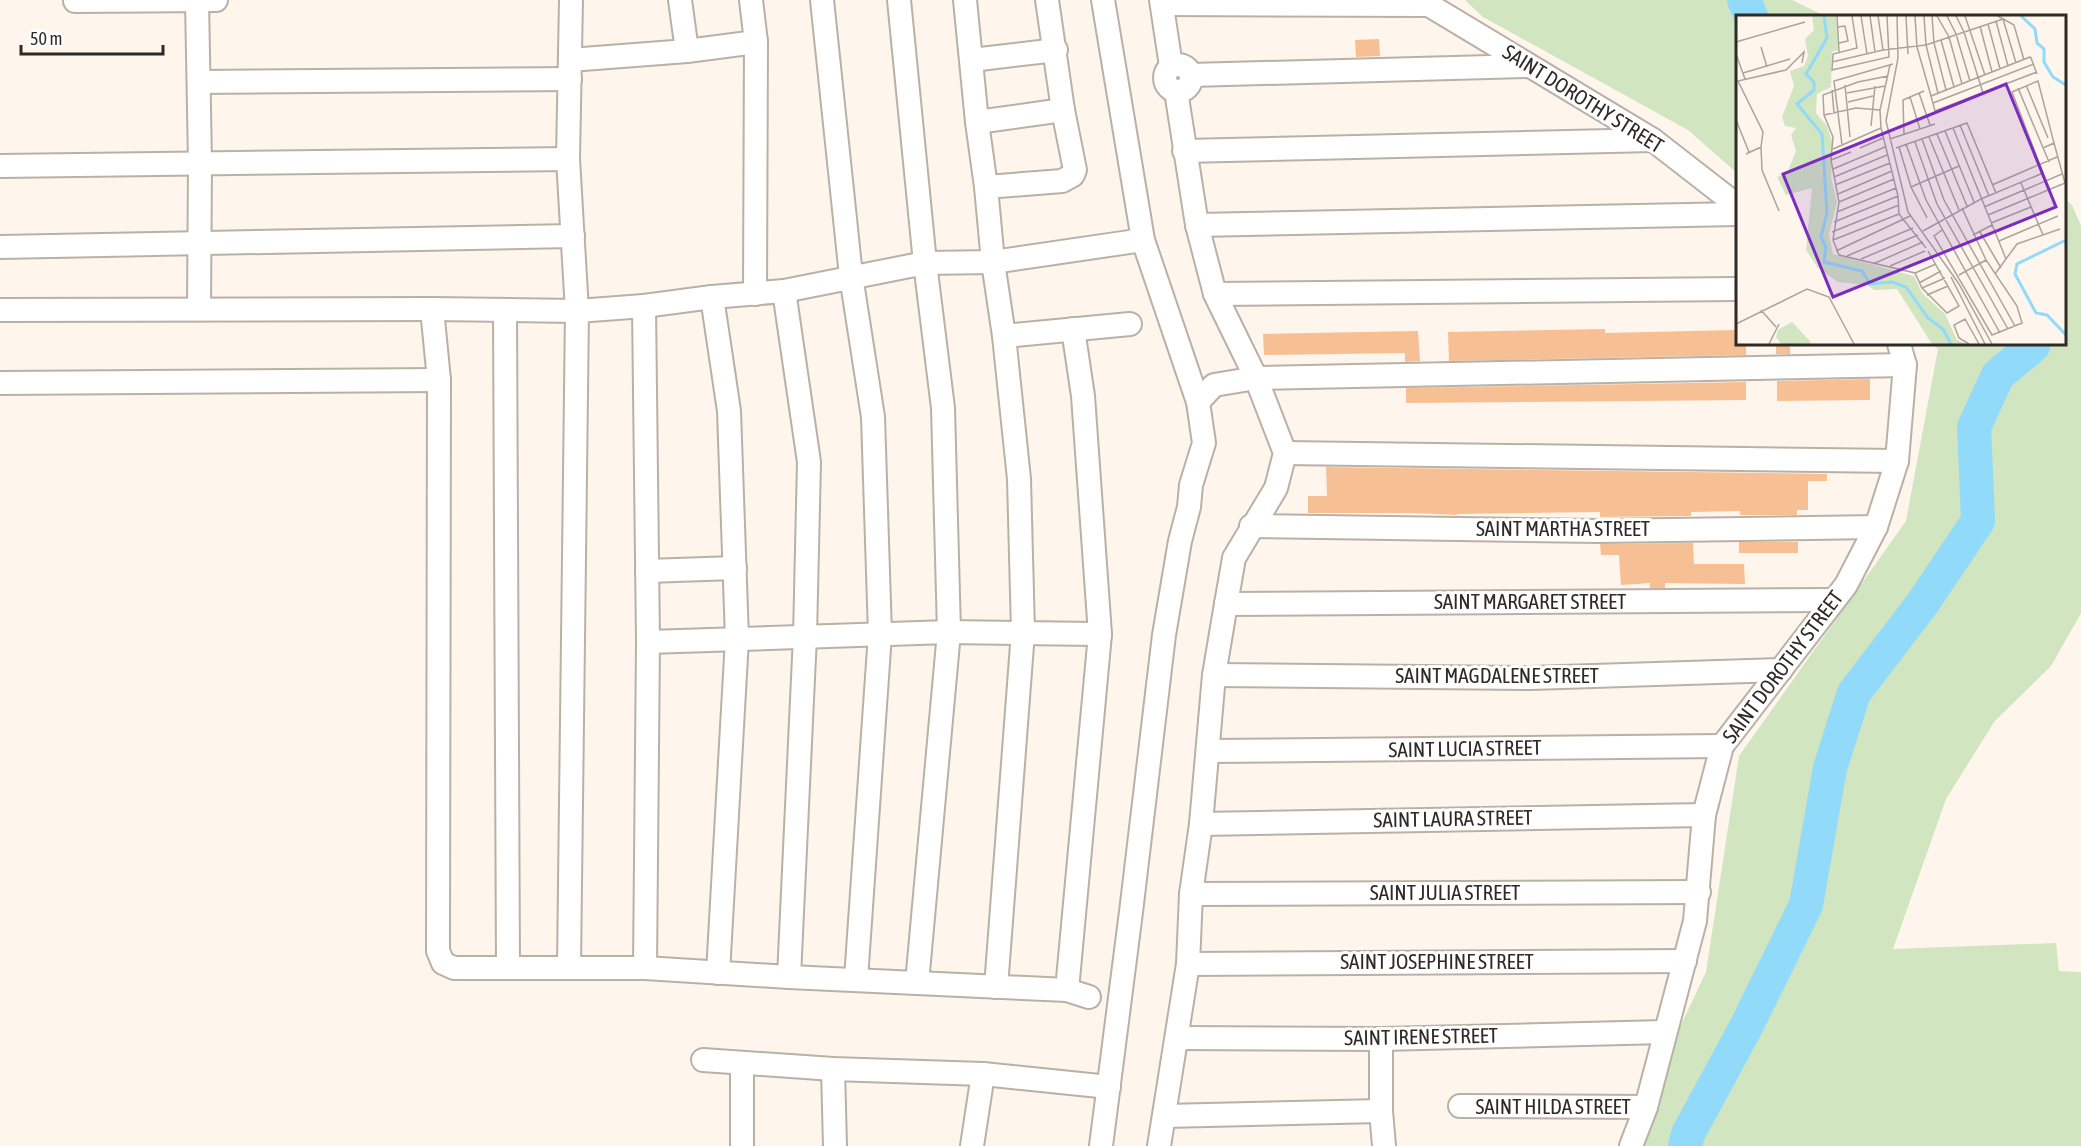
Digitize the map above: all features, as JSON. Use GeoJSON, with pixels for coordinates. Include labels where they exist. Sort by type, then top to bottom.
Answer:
{"type":"FeatureCollection","features":[{"type":"Feature","properties":{"kind":"street"},"geometry":{"type":"LineString","coordinates":[[197,0],[200,163],[199,308]]}},
{"type":"Feature","properties":{"kind":"street"},"geometry":{"type":"LineString","coordinates":[[75,1],[216,0]]}},
{"type":"Feature","properties":{"kind":"street"},"geometry":{"type":"LineString","coordinates":[[569,968],[577,311],[568,159],[571,0]]}},
{"type":"Feature","properties":{"kind":"street"},"geometry":{"type":"LineString","coordinates":[[680,0],[687,51]]}},
{"type":"Feature","properties":{"kind":"street"},"geometry":{"type":"LineString","coordinates":[[751,0],[756,42],[755,294]]}},
{"type":"Feature","properties":{"kind":"street"},"geometry":{"type":"LineString","coordinates":[[822,0],[851,276],[873,417],[880,634],[856,979]]}},
{"type":"Feature","properties":{"kind":"street"},"geometry":{"type":"LineString","coordinates":[[899,0],[925,263],[943,408],[949,632],[917,983]]}},
{"type":"Feature","properties":{"kind":"street"},"geometry":{"type":"LineString","coordinates":[[965,0],[1019,479],[1023,632],[996,987]]}},
{"type":"Feature","properties":{"kind":"street"},"geometry":{"type":"LineString","coordinates":[[986,187],[1062,181],[1073,175],[1075,164],[1063,110],[1047,0]]}},
{"type":"Feature","properties":{"kind":"street"},"geometry":{"type":"LineString","coordinates":[[1101,1146],[1164,635],[1180,542],[1189,507],[1191,485],[1204,443],[1198,402],[1143,240],[1103,0]]}},
{"type":"Feature","properties":{"kind":"street"},"geometry":{"type":"LineString","coordinates":[[1160,1146],[1188,964],[1191,894],[1201,824],[1214,675],[1234,558],[1251,526],[1276,488],[1285,453],[1256,378],[1215,294],[1197,225],[1184,151],[1179,77],[1162,2],[1426,3]]}},
{"type":"Feature","properties":{"kind":"street","name":"SAINT DOROTHY STREET"},"geometry":{"type":"LineString","coordinates":[[1426,3],[1653,140],[1736,205]]}},
{"type":"Feature","properties":{"kind":"street"},"geometry":{"type":"LineString","coordinates":[[199,82],[570,70],[756,42]]}},
{"type":"Feature","properties":{"kind":"street"},"geometry":{"type":"LineString","coordinates":[[972,60],[1056,50]]}},
{"type":"Feature","properties":{"kind":"street"},"geometry":{"type":"LineString","coordinates":[[1179,77],[1529,66]]}},
{"type":"Feature","properties":{"kind":"street"},"geometry":{"type":"LineString","coordinates":[[977,122],[1063,110]]}},
{"type":"Feature","properties":{"kind":"street"},"geometry":{"type":"LineString","coordinates":[[1184,151],[1653,140]]}},
{"type":"Feature","properties":{"kind":"street"},"geometry":{"type":"LineString","coordinates":[[0,166],[568,159]]}},
{"type":"Feature","properties":{"kind":"street"},"geometry":{"type":"LineString","coordinates":[[1197,225],[1736,214]]}},
{"type":"Feature","properties":{"kind":"street"},"geometry":{"type":"LineString","coordinates":[[0,247],[573,236]]}},
{"type":"Feature","properties":{"kind":"street"},"geometry":{"type":"LineString","coordinates":[[0,310],[199,308],[577,311],[784,291],[925,263],[993,262],[1143,240]]}},
{"type":"Feature","properties":{"kind":"street"},"geometry":{"type":"LineString","coordinates":[[1215,294],[1736,290]]}},
{"type":"Feature","properties":{"kind":"street"},"geometry":{"type":"LineString","coordinates":[[784,291],[809,462],[805,636],[789,977]]}},
{"type":"Feature","properties":{"kind":"street"},"geometry":{"type":"LineString","coordinates":[[712,297],[729,411],[737,639],[718,973]]}},
{"type":"Feature","properties":{"kind":"street"},"geometry":{"type":"LineString","coordinates":[[644,306],[648,642],[645,968]]}},
{"type":"Feature","properties":{"kind":"street"},"geometry":{"type":"LineString","coordinates":[[432,309],[439,380],[438,951],[442,963],[448,967],[645,968],[1067,990],[1089,997]]}},
{"type":"Feature","properties":{"kind":"street"},"geometry":{"type":"LineString","coordinates":[[505,309],[508,968]]}},
{"type":"Feature","properties":{"kind":"street"},"geometry":{"type":"LineString","coordinates":[[1004,336],[1131,324]]}},
{"type":"Feature","properties":{"kind":"street"},"geometry":{"type":"LineString","coordinates":[[1067,990],[1100,634],[1083,396],[1073,329]]}},
{"type":"Feature","properties":{"kind":"street","name":"SAINT DOROTHY STREET"},"geometry":{"type":"LineString","coordinates":[[1631,1146],[1646,1107],[1695,921],[1704,815],[1722,746],[1846,585],[1876,527],[1897,461],[1905,365],[1899,345]]}},
{"type":"Feature","properties":{"kind":"street"},"geometry":{"type":"LineString","coordinates":[[1198,402],[1214,385],[1256,378],[1905,365]]}},
{"type":"Feature","properties":{"kind":"street"},"geometry":{"type":"LineString","coordinates":[[0,383],[439,380]]}},
{"type":"Feature","properties":{"kind":"street"},"geometry":{"type":"LineString","coordinates":[[1285,453],[1897,461]]}},
{"type":"Feature","properties":{"kind":"street","name":"SAINT MARTHA STREET"},"geometry":{"type":"LineString","coordinates":[[1251,526],[1598,531],[1876,527]]}},
{"type":"Feature","properties":{"kind":"street"},"geometry":{"type":"LineString","coordinates":[[647,571],[735,568]]}},
{"type":"Feature","properties":{"kind":"street","name":"SAINT MARGARET STREET"},"geometry":{"type":"LineString","coordinates":[[1226,604],[1834,600]]}},
{"type":"Feature","properties":{"kind":"street"},"geometry":{"type":"LineString","coordinates":[[648,642],[949,632],[1100,634]]}},
{"type":"Feature","properties":{"kind":"street","name":"SAINT MAGDALENE STREET"},"geometry":{"type":"LineString","coordinates":[[1214,675],[1531,678],[1781,670]]}},
{"type":"Feature","properties":{"kind":"street","name":"SAINT LUCIA STREET"},"geometry":{"type":"LineString","coordinates":[[1208,751],[1722,746]]}},
{"type":"Feature","properties":{"kind":"street","name":"SAINT LAURA STREET"},"geometry":{"type":"LineString","coordinates":[[1201,824],[1704,815]]}},
{"type":"Feature","properties":{"kind":"street","name":"SAINT JULIA STREET"},"geometry":{"type":"LineString","coordinates":[[1191,894],[1699,892]]}},
{"type":"Feature","properties":{"kind":"street","name":"SAINT JOSEPHINE STREET"},"geometry":{"type":"LineString","coordinates":[[1188,964],[1685,961]]}},
{"type":"Feature","properties":{"kind":"street","name":"SAINT IRENE STREET"},"geometry":{"type":"LineString","coordinates":[[1177,1038],[1381,1039],[1665,1032]]}},
{"type":"Feature","properties":{"kind":"street"},"geometry":{"type":"LineString","coordinates":[[1381,1039],[1381,1110],[1384,1146]]}},
{"type":"Feature","properties":{"kind":"street"},"geometry":{"type":"LineString","coordinates":[[703,1060],[833,1069],[983,1074],[1109,1087]]}},
{"type":"Feature","properties":{"kind":"street"},"geometry":{"type":"LineString","coordinates":[[742,1063],[742,1146]]}},
{"type":"Feature","properties":{"kind":"street"},"geometry":{"type":"LineString","coordinates":[[833,1069],[835,1146]]}},
{"type":"Feature","properties":{"kind":"street"},"geometry":{"type":"LineString","coordinates":[[972,1146],[983,1074]]}},
{"type":"Feature","properties":{"kind":"street","name":"SAINT HILDA STREET"},"geometry":{"type":"LineString","coordinates":[[1460,1106],[1646,1107]]}},
{"type":"Feature","properties":{"kind":"street"},"geometry":{"type":"LineString","coordinates":[[1165,1116],[1381,1110]]}},
{"type":"Feature","properties":{"kind":"green space"},"geometry":{"type":"Polygon","coordinates":[[[1465,0],[1792,0],[1823,15],[1736,15],[1736,172],[1688,130],[1483,17],[1465,0]]]}},
{"type":"Feature","properties":{"kind":"green space"},"geometry":{"type":"Polygon","coordinates":[[[2066,200],[2072,205],[2081,226],[2081,613],[2051,666],[1994,722],[1946,799],[1893,949],[2056,943],[2059,971],[2081,972],[2081,1146],[1624,1146],[1706,972],[1739,756],[1906,521],[1938,349],[1933,345],[2066,345],[2066,200]]]}},
{"type":"Feature","properties":{"kind":"building"},"geometry":{"type":"Polygon","coordinates":[[[1379,39],[1380,56],[1356,57],[1355,40],[1379,39]]]}},
{"type":"Feature","properties":{"kind":"building"},"geometry":{"type":"Polygon","coordinates":[[[1605,329],[1605,333],[1736,330],[1736,345],[1746,345],[1746,355],[1449,361],[1448,332],[1605,329]]]}},
{"type":"Feature","properties":{"kind":"building"},"geometry":{"type":"Polygon","coordinates":[[[1418,331],[1420,361],[1405,362],[1405,353],[1264,355],[1263,334],[1418,331]]]}},
{"type":"Feature","properties":{"kind":"building"},"geometry":{"type":"Polygon","coordinates":[[[1776,345],[1790,345],[1790,354],[1776,354],[1776,345]]]}},
{"type":"Feature","properties":{"kind":"building"},"geometry":{"type":"Polygon","coordinates":[[[1870,379],[1870,400],[1777,401],[1777,381],[1870,379]]]}},
{"type":"Feature","properties":{"kind":"building"},"geometry":{"type":"Polygon","coordinates":[[[1746,382],[1746,400],[1406,403],[1406,388],[1746,382]]]}},
{"type":"Feature","properties":{"kind":"building"},"geometry":{"type":"Polygon","coordinates":[[[1326,467],[1827,474],[1827,481],[1808,481],[1808,510],[1797,510],[1797,515],[1740,515],[1740,511],[1691,512],[1691,516],[1600,517],[1600,512],[1457,515],[1308,513],[1308,496],[1327,496],[1326,467]]]}},
{"type":"Feature","properties":{"kind":"building"},"geometry":{"type":"Polygon","coordinates":[[[1739,542],[1798,542],[1798,553],[1739,553],[1739,542]]]}},
{"type":"Feature","properties":{"kind":"building"},"geometry":{"type":"Polygon","coordinates":[[[1693,543],[1694,564],[1744,564],[1745,584],[1665,583],[1665,588],[1650,588],[1650,583],[1621,585],[1619,555],[1601,555],[1600,544],[1693,543]]]}},
{"type":"Feature","properties":{"kind":"waterway"},"geometry":{"type":"LineString","coordinates":[[1744,0],[1751,15]]}},
{"type":"Feature","properties":{"kind":"waterway"},"geometry":{"type":"LineString","coordinates":[[1685,1146],[1688,1134],[1747,1025],[1806,905],[1830,768],[1854,693],[1922,604],[1978,521],[1974,427],[1998,375],[2033,345]]}}]}
